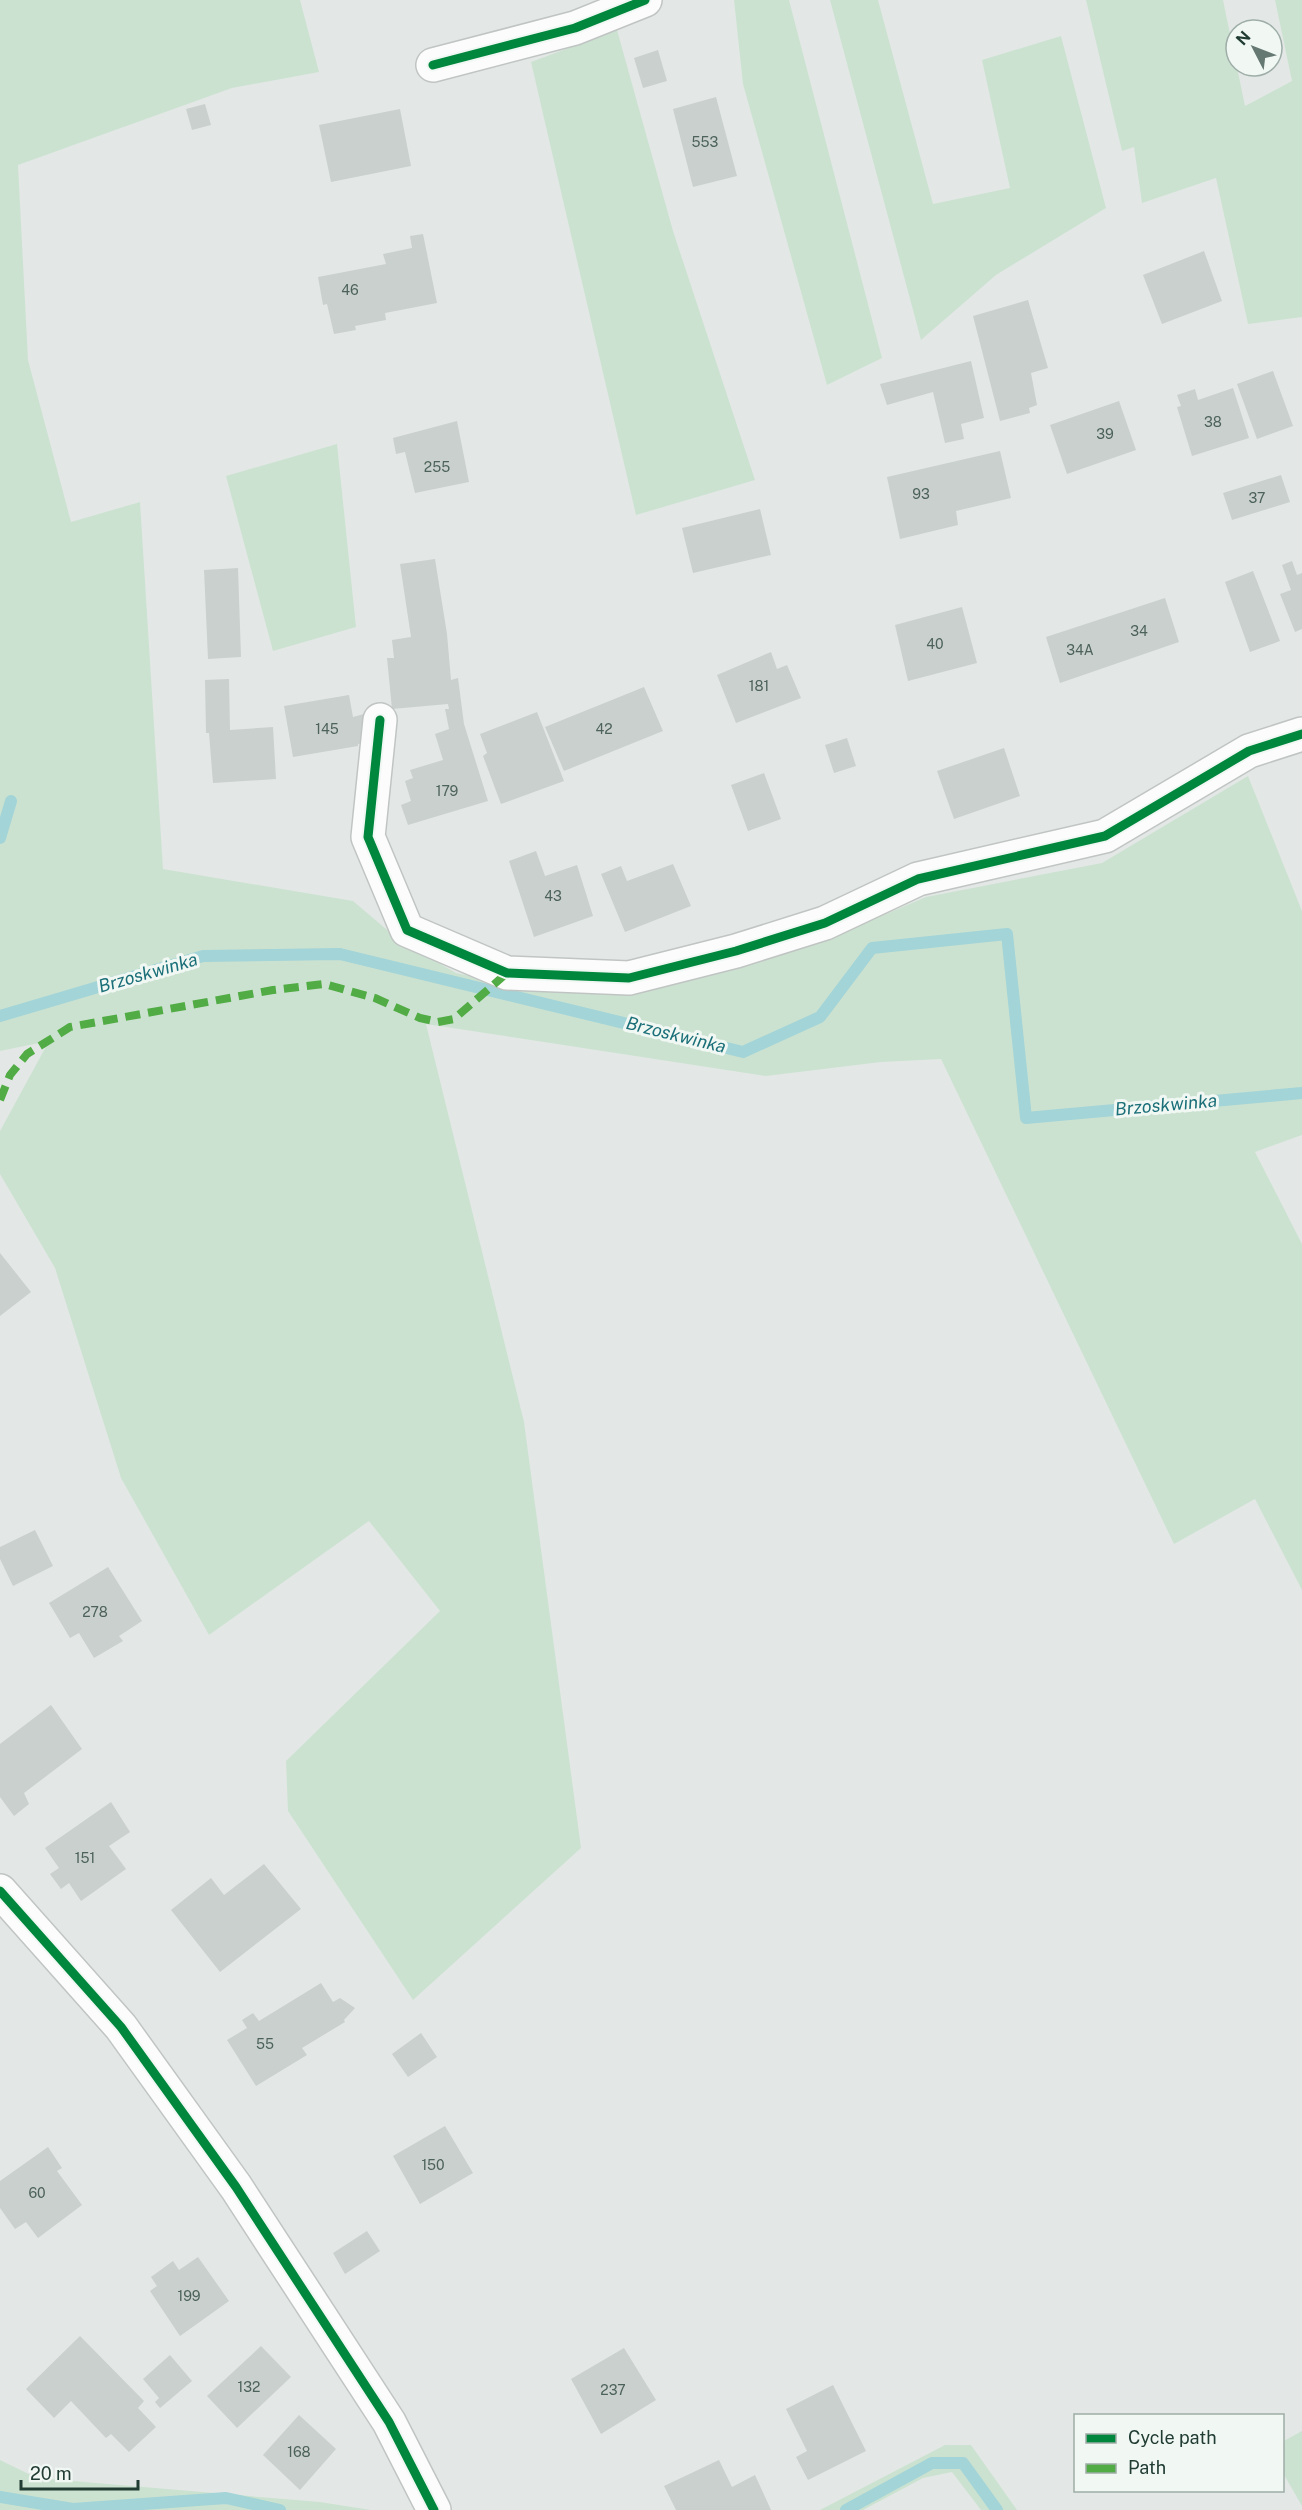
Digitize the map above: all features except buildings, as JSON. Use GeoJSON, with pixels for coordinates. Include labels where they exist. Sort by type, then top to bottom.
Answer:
{"type":"FeatureCollection","features":[{"type":"Feature","properties":{"kind":"street"},"geometry":{"type":"LineString","coordinates":[[433,64],[575,28],[645,0]]}},
{"type":"Feature","properties":{"kind":"street"},"geometry":{"type":"LineString","coordinates":[[380,720],[368,837],[407,930],[507,973],[629,978],[736,951],[825,923],[918,879],[1105,836],[1249,752],[1302,734]]}},
{"type":"Feature","properties":{"kind":"street"},"geometry":{"type":"LineString","coordinates":[[0,1891],[121,2027],[236,2187],[389,2422],[434,2510]]}},
{"type":"Feature","properties":{"kind":"green space"},"geometry":{"type":"Polygon","coordinates":[[[0,0],[300,0],[319,72],[232,88],[18,165],[28,360],[71,522],[140,502],[163,869],[353,901],[399,940],[456,973],[515,986],[834,936],[926,897],[1102,863],[1248,776],[1302,911],[1302,1135],[1255,1152],[1302,1244],[1302,1590],[1255,1499],[1174,1544],[941,1059],[881,1062],[766,1076],[426,1024],[524,1422],[581,1848],[413,2000],[288,1811],[286,1761],[440,1611],[369,1521],[209,1635],[121,1478],[55,1268],[0,1174],[0,1131],[49,1041],[0,1051],[0,0]]]}},
{"type":"Feature","properties":{"kind":"green space"},"geometry":{"type":"Polygon","coordinates":[[[734,0],[789,0],[882,358],[827,385],[743,84],[734,0]]]}},
{"type":"Feature","properties":{"kind":"green space"},"geometry":{"type":"Polygon","coordinates":[[[830,0],[878,0],[933,204],[1010,188],[982,60],[1061,36],[1106,208],[996,275],[921,340],[830,0]]]}},
{"type":"Feature","properties":{"kind":"green space"},"geometry":{"type":"Polygon","coordinates":[[[1086,0],[1223,0],[1227,18],[1224,18],[1224,78],[1239,78],[1245,106],[1292,81],[1284,43],[1284,18],[1279,18],[1275,0],[1302,0],[1302,317],[1248,324],[1216,178],[1142,203],[1134,147],[1122,151],[1086,0]]]}},
{"type":"Feature","properties":{"kind":"green space"},"geometry":{"type":"Polygon","coordinates":[[[617,30],[673,231],[755,480],[636,515],[531,62],[617,30]]]}},
{"type":"Feature","properties":{"kind":"green space"},"geometry":{"type":"Polygon","coordinates":[[[337,444],[356,627],[273,651],[226,476],[337,444]]]}},
{"type":"Feature","properties":{"kind":"green space"},"geometry":{"type":"Polygon","coordinates":[[[1302,2431],[1302,2506],[1284,2475],[1284,2441],[1302,2431]]]}},
{"type":"Feature","properties":{"kind":"green space"},"geometry":{"type":"Polygon","coordinates":[[[945,2445],[971,2445],[1017,2510],[981,2510],[952,2472],[923,2478],[863,2510],[820,2510],[945,2445]]]}},
{"type":"Feature","properties":{"kind":"green space"},"geometry":{"type":"Polygon","coordinates":[[[0,2460],[37,2478],[320,2502],[371,2510],[0,2510],[0,2460]]]}},
{"type":"Feature","properties":{"kind":"waterway"},"geometry":{"type":"LineString","coordinates":[[0,838],[11,801]]}},
{"type":"Feature","properties":{"kind":"waterway","name":"Brzoskwinka"},"geometry":{"type":"LineString","coordinates":[[0,1016],[203,956],[340,954],[743,1052],[820,1017],[872,948],[1007,934],[1026,1118],[1302,1093]]}},
{"type":"Feature","properties":{"kind":"waterway"},"geometry":{"type":"LineString","coordinates":[[846,2510],[932,2463],[963,2463],[997,2510]]}},
{"type":"Feature","properties":{"kind":"waterway"},"geometry":{"type":"LineString","coordinates":[[0,2497],[73,2509],[226,2498],[280,2510]]}},
{"type":"Feature","properties":{"kind":"marked path"},"geometry":{"type":"LineString","coordinates":[[0,1100],[10,1075],[27,1054],[70,1027],[273,990],[324,984],[375,998],[420,1018],[438,1022],[454,1019],[507,973]]}},
{"type":"Feature","properties":{"kind":"cycle path"},"geometry":{"type":"LineString","coordinates":[[433,65],[575,28],[645,0]]}},
{"type":"Feature","properties":{"kind":"cycle path"},"geometry":{"type":"LineString","coordinates":[[380,720],[368,837],[407,930],[507,973],[629,978],[736,951],[825,923],[918,879],[1105,836],[1249,751],[1302,734]]}},
{"type":"Feature","properties":{"kind":"cycle path"},"geometry":{"type":"LineString","coordinates":[[0,1891],[121,2027],[236,2187],[389,2422],[434,2510]]}}]}
